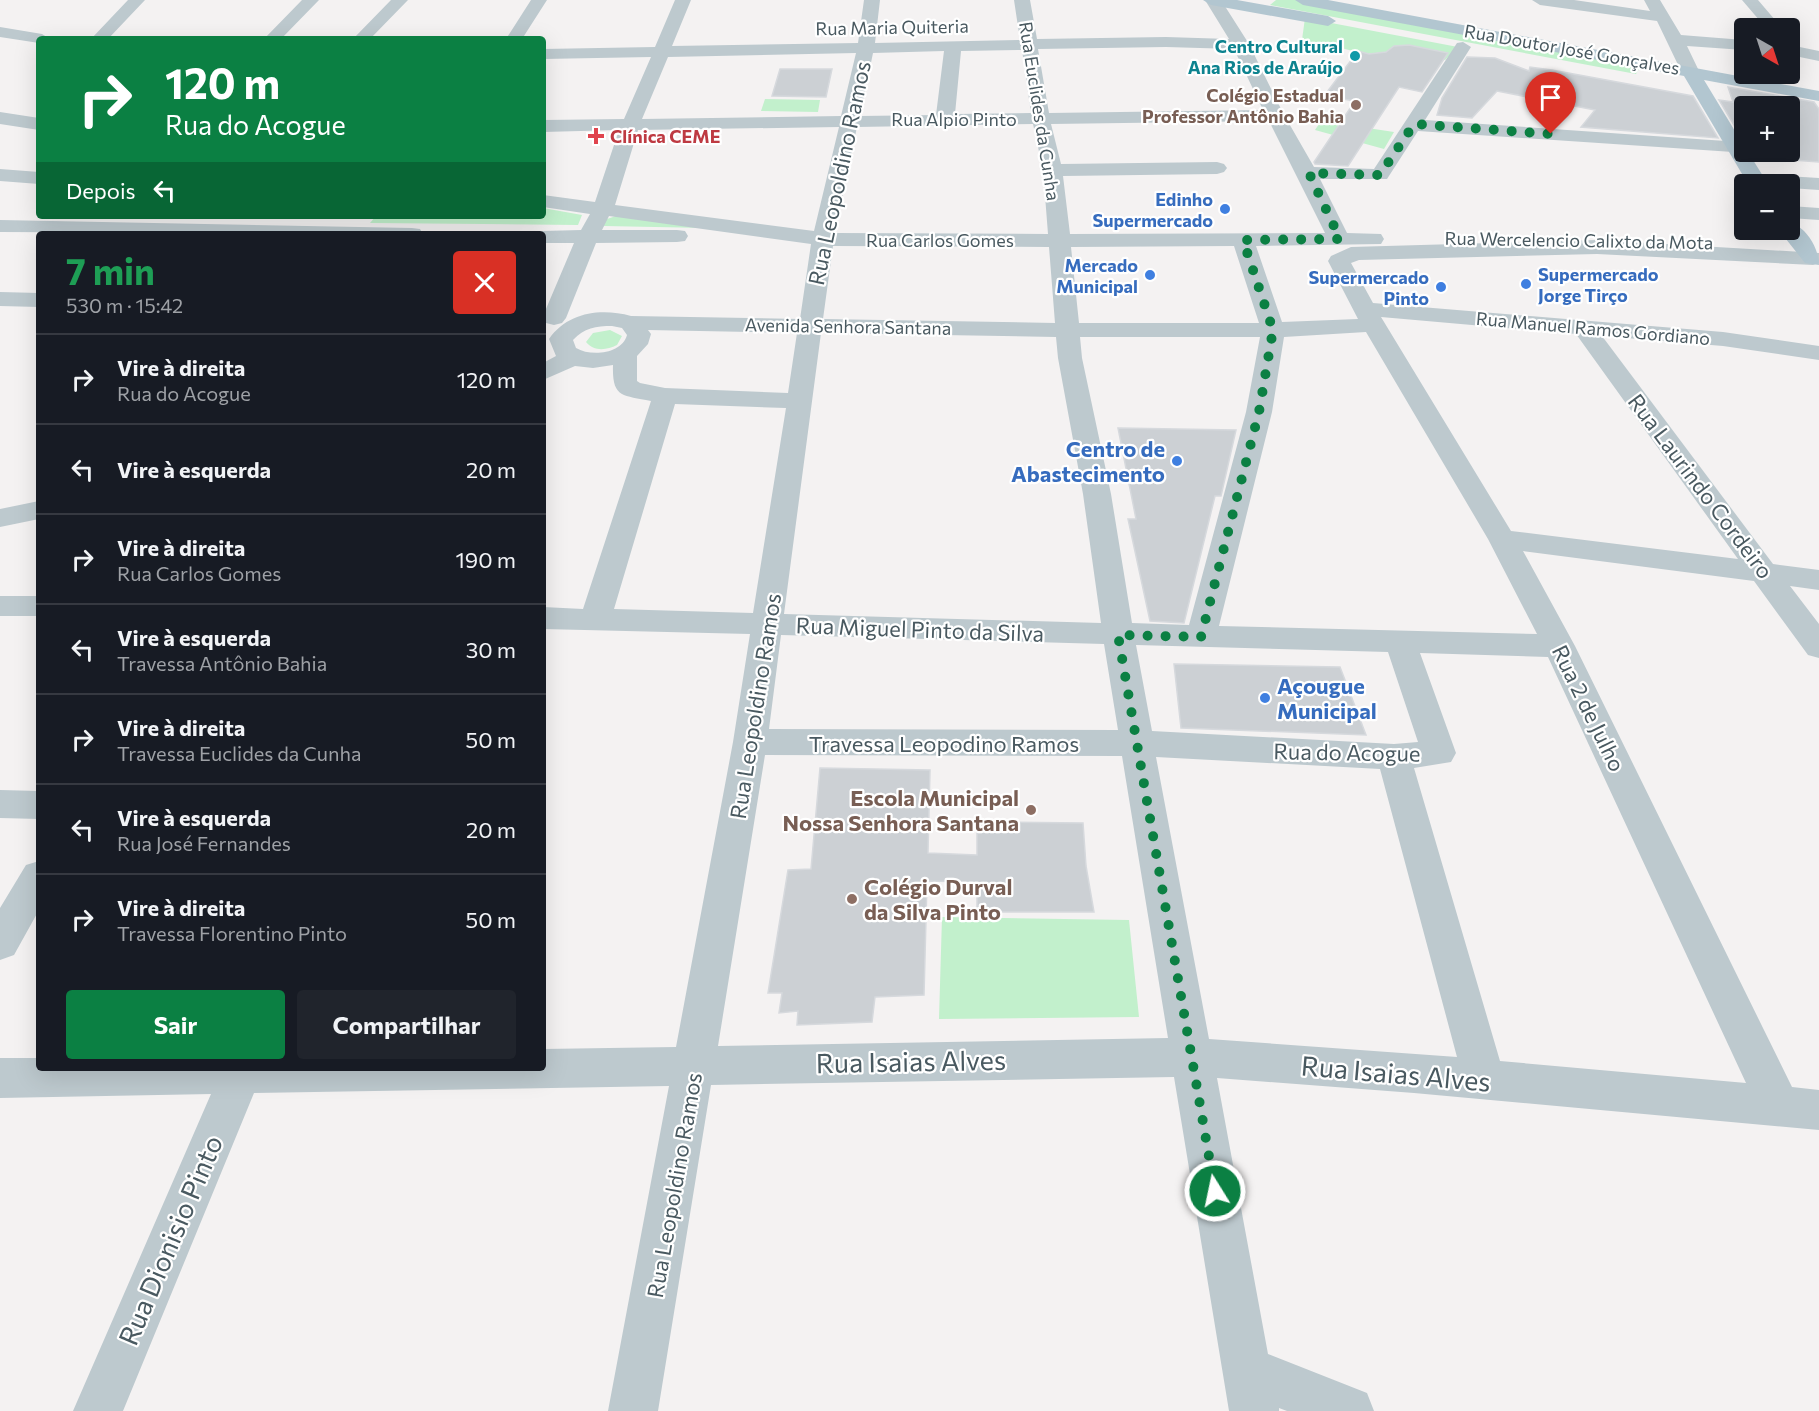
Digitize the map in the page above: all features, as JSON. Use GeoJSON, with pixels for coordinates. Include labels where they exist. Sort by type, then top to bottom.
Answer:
{"type":"FeatureCollection","features":[{"type":"Feature","properties":{"kind":"main road","name":"Rua Doutor José Gonçalves"},"geometry":{"type":"LineString","coordinates":[[1212,0],[1259,4],[1469,48]]}},
{"type":"Feature","properties":{"kind":"main road","name":"Rua Doutor José Gonçalves"},"geometry":{"type":"LineString","coordinates":[[1303,0],[1630,69],[1701,91]]}},
{"type":"Feature","properties":{"kind":"main road","name":"Rua Doutor José Gonçalves"},"geometry":{"type":"LineString","coordinates":[[1522,58],[1545,62]]}},
{"type":"Feature","properties":{"kind":"main road","name":"Rua Doutor José Gonçalves"},"geometry":{"type":"LineString","coordinates":[[1630,69],[1690,71],[1701,91]]}},
{"type":"Feature","properties":{"kind":"main road"},"geometry":{"type":"LineString","coordinates":[[1690,71],[1819,96]]}},
{"type":"Feature","properties":{"kind":"main road"},"geometry":{"type":"LineString","coordinates":[[1701,91],[1752,174]]}},
{"type":"Feature","properties":{"kind":"street"},"geometry":{"type":"LineString","coordinates":[[102,36],[137,0]]}},
{"type":"Feature","properties":{"kind":"street"},"geometry":{"type":"LineString","coordinates":[[275,36],[311,0]]}},
{"type":"Feature","properties":{"kind":"street"},"geometry":{"type":"LineString","coordinates":[[365,36],[400,0]]}},
{"type":"Feature","properties":{"kind":"street"},"geometry":{"type":"LineString","coordinates":[[516,36],[539,0]]}},
{"type":"Feature","properties":{"kind":"street"},"geometry":{"type":"LineString","coordinates":[[573,357],[561,346],[557,320],[587,238],[603,209],[631,124],[683,0]]}},
{"type":"Feature","properties":{"kind":"street","name":"Rua Leopoldino Ramos"},"geometry":{"type":"LineString","coordinates":[[633,1411],[750,742],[823,239],[866,46],[872,0]]}},
{"type":"Feature","properties":{"kind":"street","name":"Rua Euclides da Cunha"},"geometry":{"type":"LineString","coordinates":[[1022,0],[1041,119],[1053,170],[1066,330],[1097,494],[1118,635],[1250,1390]]}},
{"type":"Feature","properties":{"kind":"street"},"geometry":{"type":"LineString","coordinates":[[1212,0],[1232,25],[1275,115],[1309,173],[1342,248]]}},
{"type":"Feature","properties":{"kind":"street"},"geometry":{"type":"LineString","coordinates":[[1540,0],[1662,17]]}},
{"type":"Feature","properties":{"kind":"street"},"geometry":{"type":"LineString","coordinates":[[1652,0],[1676,40],[1690,71]]}},
{"type":"Feature","properties":{"kind":"street"},"geometry":{"type":"LineString","coordinates":[[1750,0],[1765,18]]}},
{"type":"Feature","properties":{"kind":"street"},"geometry":{"type":"LineString","coordinates":[[1232,25],[1259,4]]}},
{"type":"Feature","properties":{"kind":"street"},"geometry":{"type":"LineString","coordinates":[[0,32],[36,38]]}},
{"type":"Feature","properties":{"kind":"street"},"geometry":{"type":"LineString","coordinates":[[1676,40],[1734,44]]}},
{"type":"Feature","properties":{"kind":"street","name":"Rua Maria Quiteria"},"geometry":{"type":"LineString","coordinates":[[546,54],[866,46],[1166,42],[1241,44]]}},
{"type":"Feature","properties":{"kind":"street"},"geometry":{"type":"LineString","coordinates":[[0,43],[36,49]]}},
{"type":"Feature","properties":{"kind":"street"},"geometry":{"type":"LineString","coordinates":[[945,119],[953,45]]}},
{"type":"Feature","properties":{"kind":"street"},"geometry":{"type":"LineString","coordinates":[[1309,173],[1380,175],[1469,48]]}},
{"type":"Feature","properties":{"kind":"street"},"geometry":{"type":"LineString","coordinates":[[1800,52],[1819,56]]}},
{"type":"Feature","properties":{"kind":"street","name":"Rua Alpio Pinto"},"geometry":{"type":"LineString","coordinates":[[546,126],[1275,115]]}},
{"type":"Feature","properties":{"kind":"street"},"geometry":{"type":"LineString","coordinates":[[0,118],[36,124]]}},
{"type":"Feature","properties":{"kind":"street"},"geometry":{"type":"LineString","coordinates":[[1414,124],[1733,146]]}},
{"type":"Feature","properties":{"kind":"street"},"geometry":{"type":"LineString","coordinates":[[1053,170],[1216,168]]}},
{"type":"Feature","properties":{"kind":"street"},"geometry":{"type":"LineString","coordinates":[[0,175],[36,178]]}},
{"type":"Feature","properties":{"kind":"street"},"geometry":{"type":"LineString","coordinates":[[1800,183],[1819,184]]}},
{"type":"Feature","properties":{"kind":"street","name":"Rua Carlos Gomes"},"geometry":{"type":"LineString","coordinates":[[546,201],[823,239],[1243,240],[1342,248]]}},
{"type":"Feature","properties":{"kind":"street"},"geometry":{"type":"LineString","coordinates":[[1800,213],[1819,214]]}},
{"type":"Feature","properties":{"kind":"street"},"geometry":{"type":"LineString","coordinates":[[348,231],[358,219]]}},
{"type":"Feature","properties":{"kind":"street"},"geometry":{"type":"LineString","coordinates":[[0,226],[247,231]]}},
{"type":"Feature","properties":{"kind":"street"},"geometry":{"type":"LineString","coordinates":[[546,237],[780,234]]}},
{"type":"Feature","properties":{"kind":"street"},"geometry":{"type":"LineString","coordinates":[[1201,637],[1259,412],[1273,330],[1243,240]]}},
{"type":"Feature","properties":{"kind":"street","name":"Rua Wercelencio Calixto da Mota"},"geometry":{"type":"LineString","coordinates":[[1342,248],[1359,253],[1597,247],[1809,247]]}},
{"type":"Feature","properties":{"kind":"street","name":"Rua 2 de Julho"},"geometry":{"type":"LineString","coordinates":[[1342,248],[1340,267],[1502,539],[1559,646],[1779,1106]]}},
{"type":"Feature","properties":{"kind":"street"},"geometry":{"type":"LineString","coordinates":[[0,299],[36,300]]}},
{"type":"Feature","properties":{"kind":"street","name":"Rua Manuel Ramos Gordiano"},"geometry":{"type":"LineString","coordinates":[[1273,330],[1370,317],[1582,326],[1723,339],[1819,353]]}},
{"type":"Feature","properties":{"kind":"street","name":"Avenida Senhora Santana"},"geometry":{"type":"LineString","coordinates":[[557,320],[584,322],[609,318],[630,323],[1066,330],[1273,330]]}},
{"type":"Feature","properties":{"kind":"street"},"geometry":{"type":"LineString","coordinates":[[546,371],[573,357],[603,360],[625,354],[639,341],[640,334],[637,328],[630,323]]}},
{"type":"Feature","properties":{"kind":"street","name":"Rua Laurindo Cordeiro"},"geometry":{"type":"LineString","coordinates":[[1582,326],[1819,647]]}},
{"type":"Feature","properties":{"kind":"street"},"geometry":{"type":"LineString","coordinates":[[625,354],[625,384],[632,389],[665,396],[801,401]]}},
{"type":"Feature","properties":{"kind":"street"},"geometry":{"type":"LineString","coordinates":[[595,620],[665,396]]}},
{"type":"Feature","properties":{"kind":"street"},"geometry":{"type":"LineString","coordinates":[[0,518],[36,511]]}},
{"type":"Feature","properties":{"kind":"street"},"geometry":{"type":"LineString","coordinates":[[1502,539],[1819,580]]}},
{"type":"Feature","properties":{"kind":"street"},"geometry":{"type":"LineString","coordinates":[[0,606],[36,606]]}},
{"type":"Feature","properties":{"kind":"street","name":"Rua Miguel Pinto da Silva"},"geometry":{"type":"LineString","coordinates":[[546,618],[1118,635]]}},
{"type":"Feature","properties":{"kind":"street"},"geometry":{"type":"LineString","coordinates":[[1118,635],[1559,646]]}},
{"type":"Feature","properties":{"kind":"street","name":"Rua do Acogue"},"geometry":{"type":"LineString","coordinates":[[1137,743],[1394,757],[1439,753],[1400,642]]}},
{"type":"Feature","properties":{"kind":"street","name":"Travessa Leopodino Ramos"},"geometry":{"type":"LineString","coordinates":[[750,742],[1137,743]]}},
{"type":"Feature","properties":{"kind":"street"},"geometry":{"type":"LineString","coordinates":[[1394,757],[1485,1081]]}},
{"type":"Feature","properties":{"kind":"street"},"geometry":{"type":"LineString","coordinates":[[0,804],[36,805]]}},
{"type":"Feature","properties":{"kind":"street"},"geometry":{"type":"LineString","coordinates":[[0,943],[36,881]]}},
{"type":"Feature","properties":{"kind":"street","name":"Rua Isaias Alves"},"geometry":{"type":"LineString","coordinates":[[546,1069],[1192,1057],[1414,1073],[1819,1110]]}},
{"type":"Feature","properties":{"kind":"street","name":"Rua Isaias Alves"},"geometry":{"type":"LineString","coordinates":[[0,1078],[212,1071]]}},
{"type":"Feature","properties":{"kind":"street","name":"Rua Dionisio Pinto"},"geometry":{"type":"LineString","coordinates":[[98,1411],[242,1071]]}},
{"type":"Feature","properties":{"kind":"street"},"geometry":{"type":"LineString","coordinates":[[1250,1390],[1349,1411]]}},
{"type":"Feature","properties":{"kind":"green space"},"geometry":{"type":"Polygon","coordinates":[[[1276,0],[1302,0],[1638,63],[1639,69],[1636,74],[1270,5],[1276,0]]]}},
{"type":"Feature","properties":{"kind":"green space"},"geometry":{"type":"Polygon","coordinates":[[[1305,18],[1458,47],[1445,60],[1386,52],[1365,54],[1337,47],[1329,47],[1324,51],[1301,47],[1305,18]]]}},
{"type":"Feature","properties":{"kind":"green space"},"geometry":{"type":"Polygon","coordinates":[[[765,99],[820,100],[818,112],[761,111],[765,99]]]}},
{"type":"Feature","properties":{"kind":"green space"},"geometry":{"type":"Polygon","coordinates":[[[1321,121],[1394,132],[1384,149],[1315,130],[1321,121]]]}},
{"type":"Feature","properties":{"kind":"green space"},"geometry":{"type":"Polygon","coordinates":[[[546,209],[582,215],[578,225],[370,223],[373,219],[546,219],[546,209]]]}},
{"type":"Feature","properties":{"kind":"green space"},"geometry":{"type":"Polygon","coordinates":[[[616,216],[706,228],[604,226],[604,220],[616,216]]]}},
{"type":"Feature","properties":{"kind":"green space"},"geometry":{"type":"Polygon","coordinates":[[[610,330],[622,336],[617,345],[601,349],[586,342],[593,333],[610,330]]]}},
{"type":"Feature","properties":{"kind":"green space"},"geometry":{"type":"Polygon","coordinates":[[[942,917],[1129,920],[1139,1017],[939,1019],[942,917]]]}},
{"type":"Feature","properties":{"kind":"building"},"geometry":{"type":"Polygon","coordinates":[[[1409,45],[1448,53],[1422,92],[1399,87],[1348,166],[1315,164],[1314,162],[1355,101],[1324,96],[1358,51],[1369,54],[1386,52],[1394,46],[1409,45]]]}},
{"type":"Feature","properties":{"kind":"building"},"geometry":{"type":"Polygon","coordinates":[[[1467,57],[1495,58],[1529,71],[1530,67],[1552,70],[1693,96],[1718,138],[1581,127],[1595,110],[1497,91],[1472,118],[1437,115],[1442,98],[1467,57]]]}},
{"type":"Feature","properties":{"kind":"building"},"geometry":{"type":"Polygon","coordinates":[[[780,69],[832,69],[826,97],[772,96],[780,69]]]}},
{"type":"Feature","properties":{"kind":"building"},"geometry":{"type":"Polygon","coordinates":[[[1728,87],[1780,96],[1734,96],[1734,125],[1719,100],[1733,102],[1728,87]]]}},
{"type":"Feature","properties":{"kind":"building"},"geometry":{"type":"Polygon","coordinates":[[[1800,100],[1814,102],[1819,109],[1819,162],[1800,161],[1800,100]]]}},
{"type":"Feature","properties":{"kind":"building"},"geometry":{"type":"Polygon","coordinates":[[[1118,428],[1236,430],[1221,496],[1215,496],[1184,623],[1150,621],[1128,519],[1136,519],[1118,428]]]}},
{"type":"Feature","properties":{"kind":"building","name":"Açougue Municipal"},"geometry":{"type":"Polygon","coordinates":[[[1174,664],[1340,667],[1366,735],[1181,728],[1174,664]]]}},
{"type":"Feature","properties":{"kind":"building","name":"Colégio Durval da Silva Pinto"},"geometry":{"type":"Polygon","coordinates":[[[820,768],[930,770],[928,853],[977,855],[977,822],[1083,823],[1086,866],[1094,912],[977,912],[977,882],[927,881],[924,995],[875,997],[872,1022],[797,1025],[798,1011],[779,1013],[782,993],[768,993],[788,870],[811,869],[820,768]]]}},
{"type":"Feature","properties":{"kind":"place","name":"Centro Cultural Ana Rios de Araújo"},"geometry":{"type":"Point","coordinates":[1355,56]}},
{"type":"Feature","properties":{"kind":"place","name":"Colégio Estadual Professor Antônio Bahia"},"geometry":{"type":"Point","coordinates":[1356,105]}},
{"type":"Feature","properties":{"kind":"place","name":"Clínica CEME"},"geometry":{"type":"Point","coordinates":[596,136]}},
{"type":"Feature","properties":{"kind":"place","name":"Edinho Supermercado"},"geometry":{"type":"Point","coordinates":[1225,209]}},
{"type":"Feature","properties":{"kind":"place","name":"Mercado Municipal"},"geometry":{"type":"Point","coordinates":[1150,275]}},
{"type":"Feature","properties":{"kind":"place","name":"Supermercado Jorge Tirço"},"geometry":{"type":"Point","coordinates":[1526,284]}},
{"type":"Feature","properties":{"kind":"place","name":"Supermercado Pinto"},"geometry":{"type":"Point","coordinates":[1441,287]}},
{"type":"Feature","properties":{"kind":"place","name":"Centro de Abastecimento"},"geometry":{"type":"Point","coordinates":[1177,461]}},
{"type":"Feature","properties":{"kind":"place","name":"Açougue Municipal"},"geometry":{"type":"Point","coordinates":[1265,698]}},
{"type":"Feature","properties":{"kind":"place","name":"Escola Municipal Nossa Senhora Santana"},"geometry":{"type":"Point","coordinates":[1031,810]}},
{"type":"Feature","properties":{"kind":"place","name":"Colégio Durval da Silva Pinto"},"geometry":{"type":"Point","coordinates":[852,899]}},
{"type":"Feature","properties":{"kind":"route"},"geometry":{"type":"LineString","coordinates":[[1215,1191],[1118,635],[1201,637],[1259,412],[1273,330],[1243,240],[1340,239],[1309,173],[1380,175],[1414,124],[1551,134]]}}]}
